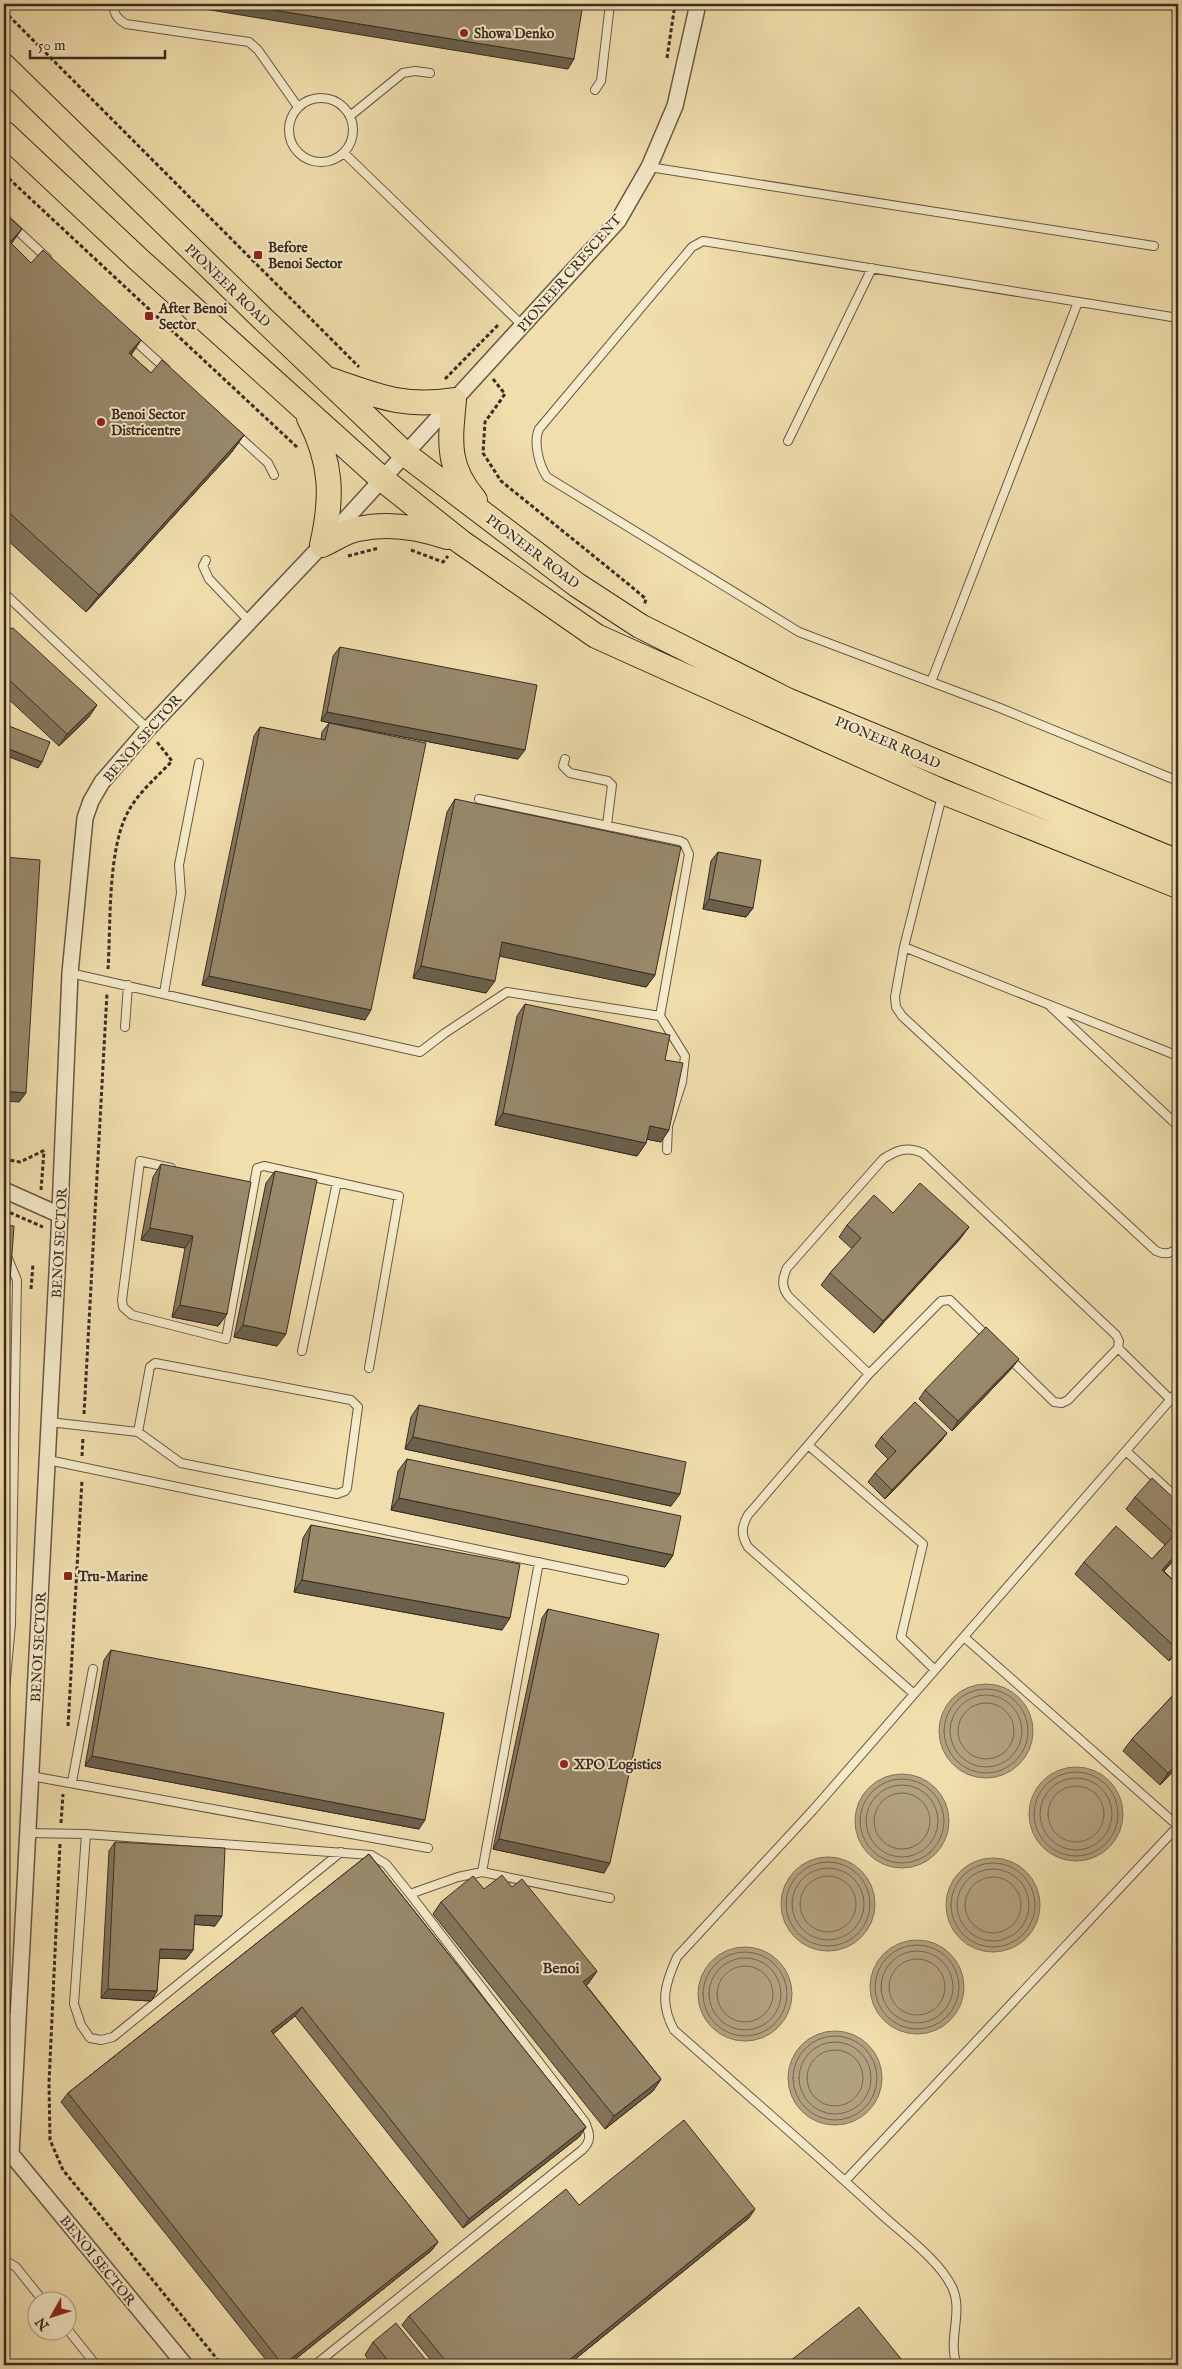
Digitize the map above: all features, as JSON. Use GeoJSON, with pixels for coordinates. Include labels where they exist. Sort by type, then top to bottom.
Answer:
{"type":"FeatureCollection","features":[{"type":"Feature","properties":{"kind":"main road","name":"PIONEER ROAD"},"geometry":{"type":"LineString","coordinates":[[4,66],[405,454],[577,585],[640,626],[787,700],[941,777],[1178,886]]}},
{"type":"Feature","properties":{"kind":"main road","name":"PIONEER ROAD"},"geometry":{"type":"LineString","coordinates":[[4,133],[136,258],[302,405],[382,479],[461,542],[596,636],[941,777],[1178,862]]}},
{"type":"Feature","properties":{"kind":"main road"},"geometry":{"type":"LineString","coordinates":[[325,378],[395,401],[416,404],[454,400],[451,429],[452,461],[460,482],[498,525]]}},
{"type":"Feature","properties":{"kind":"main road"},"geometry":{"type":"LineString","coordinates":[[302,405],[320,439],[326,461],[330,492],[322,545]]}},
{"type":"Feature","properties":{"kind":"main road"},"geometry":{"type":"LineString","coordinates":[[322,545],[357,529],[397,525],[421,528],[461,542]]}},
{"type":"Feature","properties":{"kind":"street","name":"PIONEER CRESCENT"},"geometry":{"type":"LineString","coordinates":[[405,454],[618,221],[649,167],[675,106],[698,4]]}},
{"type":"Feature","properties":{"kind":"street","name":"BENOI SECTOR"},"geometry":{"type":"LineString","coordinates":[[185,2365],[8,2157],[19,2022],[27,1833],[50,1422],[70,973],[85,818],[91,800],[102,782],[148,729],[405,454]]}},
{"type":"Feature","properties":{"kind":"street"},"geometry":{"type":"LineString","coordinates":[[4,1190],[60,1215]]}},
{"type":"Feature","properties":{"kind":"lane"},"geometry":{"type":"LineString","coordinates":[[113,4],[114,13],[119,20],[126,24],[249,42],[258,50],[298,107]]}},
{"type":"Feature","properties":{"kind":"lane"},"geometry":{"type":"LineString","coordinates":[[595,90],[600,81],[610,4]]}},
{"type":"Feature","properties":{"kind":"lane"},"geometry":{"type":"LineString","coordinates":[[350,116],[403,73],[415,71],[430,73]]}},
{"type":"Feature","properties":{"kind":"lane"},"geometry":{"type":"LineString","coordinates":[[320,98],[332,100],[342,106],[350,116],[353,129],[351,142],[344,153],[332,161],[317,162],[304,157],[293,147],[288,133],[290,119],[298,107],[308,100],[320,98]]}},
{"type":"Feature","properties":{"kind":"lane"},"geometry":{"type":"LineString","coordinates":[[344,153],[523,326]]}},
{"type":"Feature","properties":{"kind":"lane"},"geometry":{"type":"LineString","coordinates":[[649,167],[1154,246]]}},
{"type":"Feature","properties":{"kind":"lane"},"geometry":{"type":"LineString","coordinates":[[4,218],[54,264]]}},
{"type":"Feature","properties":{"kind":"lane"},"geometry":{"type":"LineString","coordinates":[[1178,318],[703,241],[697,243],[539,429],[536,440],[542,467],[547,477],[786,626],[932,682],[1178,781]]}},
{"type":"Feature","properties":{"kind":"lane"},"geometry":{"type":"LineString","coordinates":[[788,440],[872,268]]}},
{"type":"Feature","properties":{"kind":"lane"},"geometry":{"type":"LineString","coordinates":[[932,682],[1078,302]]}},
{"type":"Feature","properties":{"kind":"lane"},"geometry":{"type":"LineString","coordinates":[[125,331],[175,377]]}},
{"type":"Feature","properties":{"kind":"lane"},"geometry":{"type":"LineString","coordinates":[[232,430],[268,464],[274,475]]}},
{"type":"Feature","properties":{"kind":"lane"},"geometry":{"type":"LineString","coordinates":[[206,560],[203,566],[209,578],[250,622]]}},
{"type":"Feature","properties":{"kind":"lane"},"geometry":{"type":"LineString","coordinates":[[4,593],[148,729]]}},
{"type":"Feature","properties":{"kind":"lane"},"geometry":{"type":"LineString","coordinates":[[564,759],[563,766],[570,773],[608,781],[612,785],[606,826]]}},
{"type":"Feature","properties":{"kind":"lane"},"geometry":{"type":"LineString","coordinates":[[164,993],[181,893],[179,865],[199,763]]}},
{"type":"Feature","properties":{"kind":"lane"},"geometry":{"type":"LineString","coordinates":[[941,777],[904,947],[895,997],[896,1007],[902,1016],[1156,1251],[1163,1254],[1169,1253],[1178,1247]]}},
{"type":"Feature","properties":{"kind":"lane"},"geometry":{"type":"LineString","coordinates":[[479,799],[680,841],[688,849],[689,854],[660,1016],[685,1056],[682,1082],[668,1126],[667,1150]]}},
{"type":"Feature","properties":{"kind":"lane"},"geometry":{"type":"LineString","coordinates":[[904,947],[1178,1056]]}},
{"type":"Feature","properties":{"kind":"lane"},"geometry":{"type":"LineString","coordinates":[[70,973],[420,1052],[506,992],[660,1016]]}},
{"type":"Feature","properties":{"kind":"lane"},"geometry":{"type":"LineString","coordinates":[[125,1027],[128,985]]}},
{"type":"Feature","properties":{"kind":"lane"},"geometry":{"type":"LineString","coordinates":[[1048,1004],[1178,1126]]}},
{"type":"Feature","properties":{"kind":"lane"},"geometry":{"type":"LineString","coordinates":[[869,1374],[788,1298],[784,1292],[784,1276],[787,1268],[883,1159],[901,1149],[913,1149],[922,1153],[1116,1335],[1119,1341],[1118,1348],[1068,1400],[1062,1403],[1054,1402],[1006,1354]]}},
{"type":"Feature","properties":{"kind":"lane"},"geometry":{"type":"LineString","coordinates":[[178,1169],[140,1161],[122,1300],[123,1307],[132,1315],[226,1339],[257,1168],[264,1166],[400,1196],[369,1368]]}},
{"type":"Feature","properties":{"kind":"lane"},"geometry":{"type":"LineString","coordinates":[[244,1182],[254,1184]]}},
{"type":"Feature","properties":{"kind":"lane"},"geometry":{"type":"LineString","coordinates":[[302,1351],[337,1182]]}},
{"type":"Feature","properties":{"kind":"lane"},"geometry":{"type":"LineString","coordinates":[[4,1249],[17,1280],[11,1624],[4,1701]]}},
{"type":"Feature","properties":{"kind":"lane"},"geometry":{"type":"LineString","coordinates":[[914,1694],[748,1547],[742,1530],[748,1515],[869,1374],[936,1305],[945,1299],[950,1300],[999,1347]]}},
{"type":"Feature","properties":{"kind":"lane"},"geometry":{"type":"LineString","coordinates":[[1118,1348],[1171,1400]]}},
{"type":"Feature","properties":{"kind":"lane"},"geometry":{"type":"LineString","coordinates":[[50,1422],[138,1432],[180,1463],[337,1494],[345,1491],[347,1488],[358,1407],[351,1400],[155,1363],[150,1368],[138,1432]]}},
{"type":"Feature","properties":{"kind":"lane"},"geometry":{"type":"LineString","coordinates":[[957,2365],[953,2349],[956,2309],[952,2287],[940,2270],[846,2181],[674,2030],[665,2013],[666,1982],[677,1958],[812,1810],[1178,1391]]}},
{"type":"Feature","properties":{"kind":"lane"},"geometry":{"type":"LineString","coordinates":[[808,1445],[922,1544],[901,1637],[935,1670]]}},
{"type":"Feature","properties":{"kind":"lane"},"geometry":{"type":"LineString","coordinates":[[1126,1451],[1178,1499]]}},
{"type":"Feature","properties":{"kind":"lane"},"geometry":{"type":"LineString","coordinates":[[48,1460],[624,1580]]}},
{"type":"Feature","properties":{"kind":"lane"},"geometry":{"type":"LineString","coordinates":[[482,1872],[539,1562]]}},
{"type":"Feature","properties":{"kind":"lane"},"geometry":{"type":"LineString","coordinates":[[846,2181],[1178,1826],[964,1637]]}},
{"type":"Feature","properties":{"kind":"lane"},"geometry":{"type":"LineString","coordinates":[[68,1782],[93,1669]]}},
{"type":"Feature","properties":{"kind":"lane"},"geometry":{"type":"LineString","coordinates":[[31,1776],[428,1848]]}},
{"type":"Feature","properties":{"kind":"lane"},"geometry":{"type":"LineString","coordinates":[[27,1833],[86,1834],[371,1855],[386,1864],[586,2122],[590,2133],[589,2143],[315,2365]]}},
{"type":"Feature","properties":{"kind":"lane"},"geometry":{"type":"LineString","coordinates":[[86,1834],[74,2004],[81,2025],[90,2038],[101,2040],[113,2037],[341,1852]]}},
{"type":"Feature","properties":{"kind":"lane"},"geometry":{"type":"LineString","coordinates":[[410,1894],[458,1877],[482,1872],[610,1898]]}},
{"type":"Feature","properties":{"kind":"lane"},"geometry":{"type":"LineString","coordinates":[[4,2014],[19,2022]]}},
{"type":"Feature","properties":{"kind":"lane"},"geometry":{"type":"LineString","coordinates":[[4,2260],[16,2267],[36,2292]]}},
{"type":"Feature","properties":{"kind":"lane"},"geometry":{"type":"LineString","coordinates":[[78,2342],[96,2365]]}},
{"type":"Feature","properties":{"kind":"path"},"geometry":{"type":"LineString","coordinates":[[666,66],[675,4]]}},
{"type":"Feature","properties":{"kind":"path"},"geometry":{"type":"LineString","coordinates":[[4,11],[359,367],[368,371]]}},
{"type":"Feature","properties":{"kind":"path"},"geometry":{"type":"LineString","coordinates":[[4,174],[301,450]]}},
{"type":"Feature","properties":{"kind":"path"},"geometry":{"type":"LineString","coordinates":[[438,382],[447,378],[510,313]]}},
{"type":"Feature","properties":{"kind":"path"},"geometry":{"type":"LineString","coordinates":[[484,367],[505,394],[485,422],[483,453],[501,481],[646,600],[640,626]]}},
{"type":"Feature","properties":{"kind":"path"},"geometry":{"type":"LineString","coordinates":[[409,549],[443,562],[461,542]]}},
{"type":"Feature","properties":{"kind":"path"},"geometry":{"type":"LineString","coordinates":[[322,545],[335,564],[348,556],[382,548]]}},
{"type":"Feature","properties":{"kind":"path"},"geometry":{"type":"LineString","coordinates":[[68,1733],[114,855],[120,827],[130,808],[172,761],[148,729]]}},
{"type":"Feature","properties":{"kind":"path"},"geometry":{"type":"LineString","coordinates":[[4,1159],[20,1162],[44,1150],[63,1152]]}},
{"type":"Feature","properties":{"kind":"path"},"geometry":{"type":"LineString","coordinates":[[4,1210],[59,1234]]}},
{"type":"Feature","properties":{"kind":"path"},"geometry":{"type":"LineString","coordinates":[[68,1782],[60,1834],[50,2083],[50,2140],[63,2170],[222,2365]]}},
{"type":"Feature","properties":{"kind":"water"},"geometry":{"type":"Polygon","coordinates":[[[986,1684],[1004,1687],[1019,1698],[1030,1713],[1033,1731],[1030,1749],[1019,1764],[1004,1775],[986,1778],[968,1775],[953,1764],[942,1749],[939,1731],[942,1713],[953,1698],[968,1687],[986,1684]]]}},
{"type":"Feature","properties":{"kind":"water"},"geometry":{"type":"Polygon","coordinates":[[[1076,1767],[1094,1770],[1109,1781],[1120,1796],[1123,1814],[1120,1832],[1109,1847],[1094,1858],[1076,1861],[1058,1858],[1043,1847],[1032,1832],[1029,1814],[1032,1796],[1043,1781],[1058,1770],[1076,1767]]]}},
{"type":"Feature","properties":{"kind":"water"},"geometry":{"type":"Polygon","coordinates":[[[902,1774],[920,1777],[935,1788],[946,1803],[949,1821],[946,1839],[935,1854],[920,1865],[902,1868],[884,1865],[869,1854],[858,1839],[855,1821],[858,1803],[869,1788],[884,1777],[902,1774]]]}},
{"type":"Feature","properties":{"kind":"water"},"geometry":{"type":"Polygon","coordinates":[[[828,1857],[846,1860],[861,1871],[872,1886],[875,1904],[872,1922],[861,1937],[846,1948],[828,1951],[810,1948],[795,1937],[784,1922],[781,1904],[784,1886],[795,1871],[810,1860],[828,1857]]]}},
{"type":"Feature","properties":{"kind":"water"},"geometry":{"type":"Polygon","coordinates":[[[993,1858],[1011,1861],[1026,1872],[1037,1887],[1040,1905],[1037,1923],[1026,1938],[1011,1949],[993,1952],[975,1949],[960,1938],[949,1923],[946,1905],[949,1887],[960,1872],[975,1861],[993,1858]]]}},
{"type":"Feature","properties":{"kind":"water"},"geometry":{"type":"Polygon","coordinates":[[[917,1940],[935,1943],[950,1954],[961,1969],[964,1987],[961,2005],[950,2020],[935,2031],[917,2034],[899,2031],[884,2020],[873,2005],[870,1987],[873,1969],[884,1954],[899,1943],[917,1940]]]}},
{"type":"Feature","properties":{"kind":"water"},"geometry":{"type":"Polygon","coordinates":[[[745,1947],[763,1950],[778,1961],[789,1976],[792,1994],[789,2012],[778,2027],[763,2038],[745,2041],[727,2038],[712,2027],[701,2012],[698,1994],[701,1976],[712,1961],[727,1950],[745,1947]]]}},
{"type":"Feature","properties":{"kind":"water"},"geometry":{"type":"Polygon","coordinates":[[[835,2031],[853,2034],[868,2045],[879,2060],[882,2078],[879,2096],[868,2111],[853,2122],[835,2125],[817,2122],[802,2111],[791,2096],[788,2078],[791,2060],[802,2045],[817,2034],[835,2031]]]}},
{"type":"Feature","properties":{"kind":"building","name":"Showa Denko"},"geometry":{"type":"Polygon","coordinates":[[[237,4],[583,4],[574,59],[237,4]]]}},
{"type":"Feature","properties":{"kind":"building","name":"Benoi Sector Districentre"},"geometry":{"type":"Polygon","coordinates":[[[4,213],[22,229],[10,242],[31,263],[43,250],[141,340],[129,353],[151,373],[162,360],[244,435],[99,595],[4,508],[4,213]]]}},
{"type":"Feature","properties":{"kind":"building"},"geometry":{"type":"Polygon","coordinates":[[[13,628],[97,705],[67,734],[4,675],[4,630],[13,628]]]}},
{"type":"Feature","properties":{"kind":"building"},"geometry":{"type":"Polygon","coordinates":[[[340,647],[537,685],[525,750],[327,712],[340,647]]]}},
{"type":"Feature","properties":{"kind":"building"},"geometry":{"type":"Polygon","coordinates":[[[329,723],[426,743],[371,1010],[209,976],[260,727],[325,740],[329,723]]]}},
{"type":"Feature","properties":{"kind":"building"},"geometry":{"type":"Polygon","coordinates":[[[4,724],[50,742],[42,762],[4,747],[4,724]]]}},
{"type":"Feature","properties":{"kind":"building"},"geometry":{"type":"Polygon","coordinates":[[[455,799],[681,847],[655,975],[502,942],[495,981],[421,966],[455,799]]]}},
{"type":"Feature","properties":{"kind":"building"},"geometry":{"type":"Polygon","coordinates":[[[718,852],[761,860],[753,908],[709,899],[718,852]]]}},
{"type":"Feature","properties":{"kind":"building"},"geometry":{"type":"Polygon","coordinates":[[[4,857],[40,860],[26,1093],[4,1091],[4,857]]]}},
{"type":"Feature","properties":{"kind":"building"},"geometry":{"type":"Polygon","coordinates":[[[525,1004],[670,1035],[665,1060],[683,1063],[669,1130],[650,1126],[646,1143],[503,1113],[525,1004]]]}},
{"type":"Feature","properties":{"kind":"building"},"geometry":{"type":"Polygon","coordinates":[[[161,1164],[251,1182],[227,1314],[180,1305],[193,1236],[150,1228],[161,1164]]]}},
{"type":"Feature","properties":{"kind":"building"},"geometry":{"type":"Polygon","coordinates":[[[275,1171],[317,1180],[286,1334],[243,1325],[275,1171]]]}},
{"type":"Feature","properties":{"kind":"building"},"geometry":{"type":"Polygon","coordinates":[[[920,1183],[969,1227],[883,1321],[830,1273],[861,1238],[847,1225],[874,1195],[893,1213],[920,1183]]]}},
{"type":"Feature","properties":{"kind":"building"},"geometry":{"type":"Polygon","coordinates":[[[4,1225],[14,1226],[4,1364],[4,1225]]]}},
{"type":"Feature","properties":{"kind":"building"},"geometry":{"type":"Polygon","coordinates":[[[986,1327],[1019,1359],[958,1421],[925,1390],[986,1327]]]}},
{"type":"Feature","properties":{"kind":"building"},"geometry":{"type":"Polygon","coordinates":[[[915,1402],[947,1433],[892,1490],[875,1473],[896,1451],[881,1437],[915,1402]]]}},
{"type":"Feature","properties":{"kind":"building"},"geometry":{"type":"Polygon","coordinates":[[[419,1405],[686,1462],[680,1494],[413,1437],[419,1405]]]}},
{"type":"Feature","properties":{"kind":"building"},"geometry":{"type":"Polygon","coordinates":[[[407,1459],[681,1516],[673,1555],[399,1498],[407,1459]]]}},
{"type":"Feature","properties":{"kind":"building"},"geometry":{"type":"Polygon","coordinates":[[[1152,1478],[1178,1502],[1178,1552],[1162,1570],[1178,1585],[1177,1649],[1084,1562],[1116,1526],[1152,1559],[1175,1534],[1135,1497],[1152,1478]]]}},
{"type":"Feature","properties":{"kind":"building"},"geometry":{"type":"Polygon","coordinates":[[[311,1525],[520,1564],[510,1618],[302,1580],[311,1525]]]}},
{"type":"Feature","properties":{"kind":"building"},"geometry":{"type":"Polygon","coordinates":[[[548,1609],[659,1634],[610,1863],[499,1839],[548,1609]]]}},
{"type":"Feature","properties":{"kind":"building"},"geometry":{"type":"Polygon","coordinates":[[[111,1650],[444,1713],[425,1820],[92,1756],[111,1650]]]}},
{"type":"Feature","properties":{"kind":"building"},"geometry":{"type":"Polygon","coordinates":[[[1178,1690],[1178,1763],[1168,1773],[1132,1739],[1178,1690]]]}},
{"type":"Feature","properties":{"kind":"building"},"geometry":{"type":"Polygon","coordinates":[[[115,1842],[225,1848],[222,1916],[195,1915],[193,1950],[160,1949],[157,1991],[108,1989],[115,1842]]]}},
{"type":"Feature","properties":{"kind":"building"},"geometry":{"type":"Polygon","coordinates":[[[369,1854],[586,2127],[469,2219],[302,2007],[271,2031],[438,2242],[283,2365],[68,2093],[369,1854]]]}},
{"type":"Feature","properties":{"kind":"building"},"geometry":{"type":"Polygon","coordinates":[[[502,1875],[512,1887],[522,1879],[597,1971],[583,1982],[661,2079],[614,2116],[441,1902],[473,1876],[484,1889],[502,1875]]]}},
{"type":"Feature","properties":{"kind":"building"},"geometry":{"type":"Polygon","coordinates":[[[684,2120],[755,2209],[563,2365],[449,2365],[409,2316],[566,2189],[579,2205],[684,2120]]]}},
{"type":"Feature","properties":{"kind":"building"},"geometry":{"type":"Polygon","coordinates":[[[859,2307],[906,2365],[785,2365],[859,2307]]]}},
{"type":"Feature","properties":{"kind":"building"},"geometry":{"type":"Polygon","coordinates":[[[396,2323],[430,2365],[386,2365],[389,2362],[373,2342],[396,2323]]]}},
{"type":"Feature","properties":{"kind":"place","name":"Showa Denko"},"geometry":{"type":"Point","coordinates":[464,33]}},
{"type":"Feature","properties":{"kind":"place","name":"Before Benoi Sector"},"geometry":{"type":"Point","coordinates":[258,255]}},
{"type":"Feature","properties":{"kind":"place","name":"After Benoi Sector"},"geometry":{"type":"Point","coordinates":[149,316]}},
{"type":"Feature","properties":{"kind":"place","name":"Benoi Sector Districentre"},"geometry":{"type":"Point","coordinates":[101,422]}},
{"type":"Feature","properties":{"kind":"place","name":"Tru-Marine"},"geometry":{"type":"Point","coordinates":[68,1576]}},
{"type":"Feature","properties":{"kind":"place","name":"XPO Logistics"},"geometry":{"type":"Point","coordinates":[564,1764]}},
{"type":"Feature","properties":{"kind":"district","name":"Benoi"},"geometry":{"type":"Point","coordinates":[561,1968]}}]}
